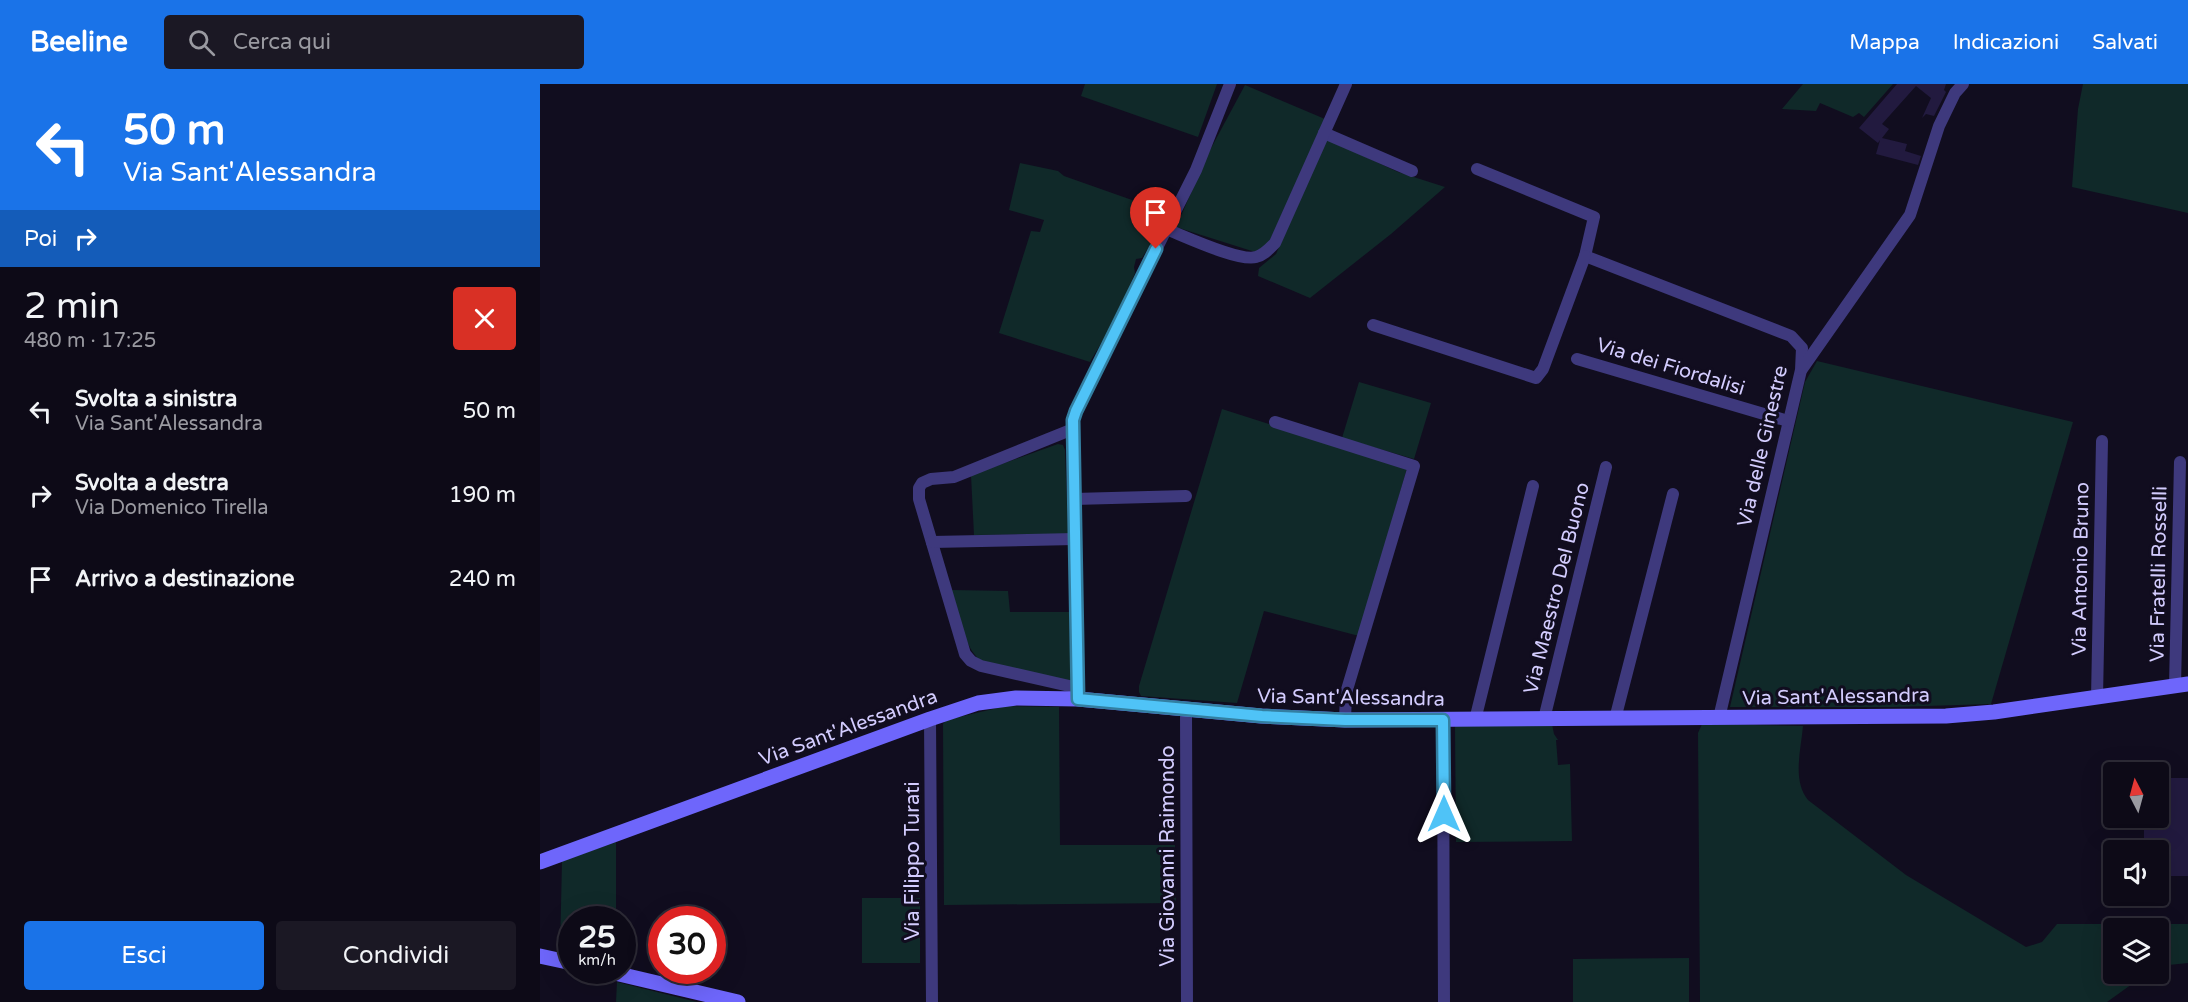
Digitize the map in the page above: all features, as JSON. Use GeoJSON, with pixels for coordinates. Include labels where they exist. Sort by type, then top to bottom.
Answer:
{"type":"FeatureCollection","features":[{"type":"Feature","properties":{"kind":"street"},"geometry":{"type":"LineString","coordinates":[[1073,429],[954,477],[931,479],[922,483],[919,488],[919,499],[965,654],[971,661],[981,666],[1078,694],[1073,429],[1076,411],[1196,170],[1230,84]]}},
{"type":"Feature","properties":{"kind":"street"},"geometry":{"type":"LineString","coordinates":[[1166,229],[1236,256],[1255,258],[1266,252],[1275,243],[1346,84]]}},
{"type":"Feature","properties":{"kind":"street"},"geometry":{"type":"LineString","coordinates":[[1801,370],[1910,215],[1939,126],[1955,93],[1963,84]]}},
{"type":"Feature","properties":{"kind":"street"},"geometry":{"type":"LineString","coordinates":[[1324,133],[1412,171]]}},
{"type":"Feature","properties":{"kind":"street"},"geometry":{"type":"LineString","coordinates":[[1373,325],[1536,378],[1543,369],[1585,256],[1594,218],[1477,169]]}},
{"type":"Feature","properties":{"kind":"street","name":"Via delle Ginestre"},"geometry":{"type":"LineString","coordinates":[[1585,256],[1791,336],[1802,348],[1801,370],[1719,718]]}},
{"type":"Feature","properties":{"kind":"street","name":"Via dei Fiordalisi"},"geometry":{"type":"LineString","coordinates":[[1577,359],[1788,421]]}},
{"type":"Feature","properties":{"kind":"street"},"geometry":{"type":"LineString","coordinates":[[1275,422],[1414,466],[1346,693],[1345,720]]}},
{"type":"Feature","properties":{"kind":"street","name":"Via Antonio Bruno"},"geometry":{"type":"LineString","coordinates":[[2097,698],[2102,441]]}},
{"type":"Feature","properties":{"kind":"street","name":"Via Fratelli Rosselli"},"geometry":{"type":"LineString","coordinates":[[2180,462],[2182,685]]}},
{"type":"Feature","properties":{"kind":"street","name":"Via Maestro Del Buono"},"geometry":{"type":"LineString","coordinates":[[1544,719],[1606,467]]}},
{"type":"Feature","properties":{"kind":"street"},"geometry":{"type":"LineString","coordinates":[[1475,720],[1533,486]]}},
{"type":"Feature","properties":{"kind":"street"},"geometry":{"type":"LineString","coordinates":[[1615,718],[1673,494]]}},
{"type":"Feature","properties":{"kind":"street"},"geometry":{"type":"LineString","coordinates":[[1074,499],[1186,496]]}},
{"type":"Feature","properties":{"kind":"street"},"geometry":{"type":"LineString","coordinates":[[932,542],[1075,539]]}},
{"type":"Feature","properties":{"kind":"street","name":"Via Sant'Alessandra"},"geometry":{"type":"LineString","coordinates":[[540,862],[930,719],[978,703],[1016,698],[1078,694],[1186,710],[1345,720],[1946,716],[1994,712],[2182,685]]}},
{"type":"Feature","properties":{"kind":"street","name":"Via Giovanni Raimondo"},"geometry":{"type":"LineString","coordinates":[[1186,710],[1187,1002]]}},
{"type":"Feature","properties":{"kind":"street","name":"Via Filippo Turati"},"geometry":{"type":"LineString","coordinates":[[930,719],[932,1002]]}},
{"type":"Feature","properties":{"kind":"street"},"geometry":{"type":"LineString","coordinates":[[1443,720],[1444,1002]]}},
{"type":"Feature","properties":{"kind":"street"},"geometry":{"type":"LineString","coordinates":[[540,956],[558,960]]}},
{"type":"Feature","properties":{"kind":"street"},"geometry":{"type":"LineString","coordinates":[[636,978],[731,1001]]}},
{"type":"Feature","properties":{"kind":"green space"},"geometry":{"type":"Polygon","coordinates":[[[1085,84],[1217,84],[1198,137],[1081,96],[1085,84]]]}},
{"type":"Feature","properties":{"kind":"green space"},"geometry":{"type":"Polygon","coordinates":[[[1803,84],[1893,84],[1864,117],[1859,113],[1853,117],[1820,103],[1816,111],[1782,109],[1803,84]]]}},
{"type":"Feature","properties":{"kind":"green space"},"geometry":{"type":"Polygon","coordinates":[[[2083,84],[2188,84],[2188,213],[2072,187],[2078,109],[2083,84]]]}},
{"type":"Feature","properties":{"kind":"green space"},"geometry":{"type":"Polygon","coordinates":[[[1245,85],[1325,119],[1269,243],[1255,252],[1176,227],[1209,152],[1245,85]]]}},
{"type":"Feature","properties":{"kind":"green space"},"geometry":{"type":"Polygon","coordinates":[[[1327,139],[1398,172],[1445,187],[1391,234],[1310,298],[1258,276],[1259,268],[1276,254],[1327,139]]]}},
{"type":"Feature","properties":{"kind":"green space"},"geometry":{"type":"Polygon","coordinates":[[[1020,163],[1058,171],[1064,176],[1166,212],[1164,221],[1142,258],[1136,259],[1135,273],[1116,318],[1090,362],[999,333],[1031,231],[1040,232],[1044,220],[1009,210],[1020,163]]]}},
{"type":"Feature","properties":{"kind":"green space"},"geometry":{"type":"Polygon","coordinates":[[[1817,361],[2073,422],[1991,704],[1894,707],[1730,707],[1805,382],[1817,361]]]}},
{"type":"Feature","properties":{"kind":"green space"},"geometry":{"type":"Polygon","coordinates":[[[1359,382],[1431,403],[1414,459],[1342,438],[1359,382]]]}},
{"type":"Feature","properties":{"kind":"green space"},"geometry":{"type":"Polygon","coordinates":[[[1222,409],[1407,468],[1359,636],[1264,611],[1237,703],[1141,696],[1139,686],[1222,409]]]}},
{"type":"Feature","properties":{"kind":"green space"},"geometry":{"type":"Polygon","coordinates":[[[1058,444],[1063,445],[1065,450],[1068,534],[974,535],[971,475],[1058,444]]]}},
{"type":"Feature","properties":{"kind":"green space"},"geometry":{"type":"Polygon","coordinates":[[[951,590],[1008,591],[1010,612],[1069,612],[1071,683],[981,661],[974,654],[965,637],[951,590]]]}},
{"type":"Feature","properties":{"kind":"green space"},"geometry":{"type":"Polygon","coordinates":[[[1006,706],[1059,707],[1060,845],[1175,845],[1176,903],[944,905],[943,724],[946,720],[1006,706]]]}},
{"type":"Feature","properties":{"kind":"green space"},"geometry":{"type":"Polygon","coordinates":[[[1552,724],[1558,740],[1556,740],[1558,765],[1570,764],[1572,841],[1456,842],[1455,726],[1552,724]]]}},
{"type":"Feature","properties":{"kind":"green space"},"geometry":{"type":"Polygon","coordinates":[[[1702,724],[1803,726],[1799,774],[1803,792],[1808,800],[1906,875],[2026,947],[2042,942],[2057,924],[2103,924],[2103,984],[2132,984],[2107,1002],[1700,1002],[1698,733],[1702,724]]]}},
{"type":"Feature","properties":{"kind":"green space"},"geometry":{"type":"Polygon","coordinates":[[[616,842],[616,906],[561,906],[562,861],[616,842]]]}},
{"type":"Feature","properties":{"kind":"green space"},"geometry":{"type":"Polygon","coordinates":[[[862,898],[920,898],[920,963],[862,963],[862,898]]]}},
{"type":"Feature","properties":{"kind":"green space"},"geometry":{"type":"Polygon","coordinates":[[[2169,924],[2188,924],[2188,963],[2169,965],[2169,924]]]}},
{"type":"Feature","properties":{"kind":"green space"},"geometry":{"type":"Polygon","coordinates":[[[1689,958],[1689,1002],[1573,1002],[1573,959],[1689,958]]]}},
{"type":"Feature","properties":{"kind":"green space"},"geometry":{"type":"Polygon","coordinates":[[[617,984],[625,984],[697,1002],[616,1002],[617,984]]]}},
{"type":"Feature","properties":{"kind":"building"},"geometry":{"type":"Polygon","coordinates":[[[1897,84],[1946,84],[1944,90],[1946,92],[1934,116],[1926,114],[1922,118],[1931,98],[1916,86],[1882,124],[1889,129],[1882,138],[1907,144],[1905,151],[1921,156],[1918,165],[1876,154],[1880,140],[1878,143],[1859,128],[1897,84]]]}},
{"type":"Feature","properties":{"kind":"building"},"geometry":{"type":"Polygon","coordinates":[[[2169,778],[2188,778],[2188,876],[2169,876],[2169,840],[2144,840],[2144,828],[2169,828],[2169,778]]]}},
{"type":"Feature","properties":{"kind":"route"},"geometry":{"type":"LineString","coordinates":[[1156,249],[1073,420],[1078,699],[1262,716],[1345,720],[1443,720],[1444,814]]}}]}
